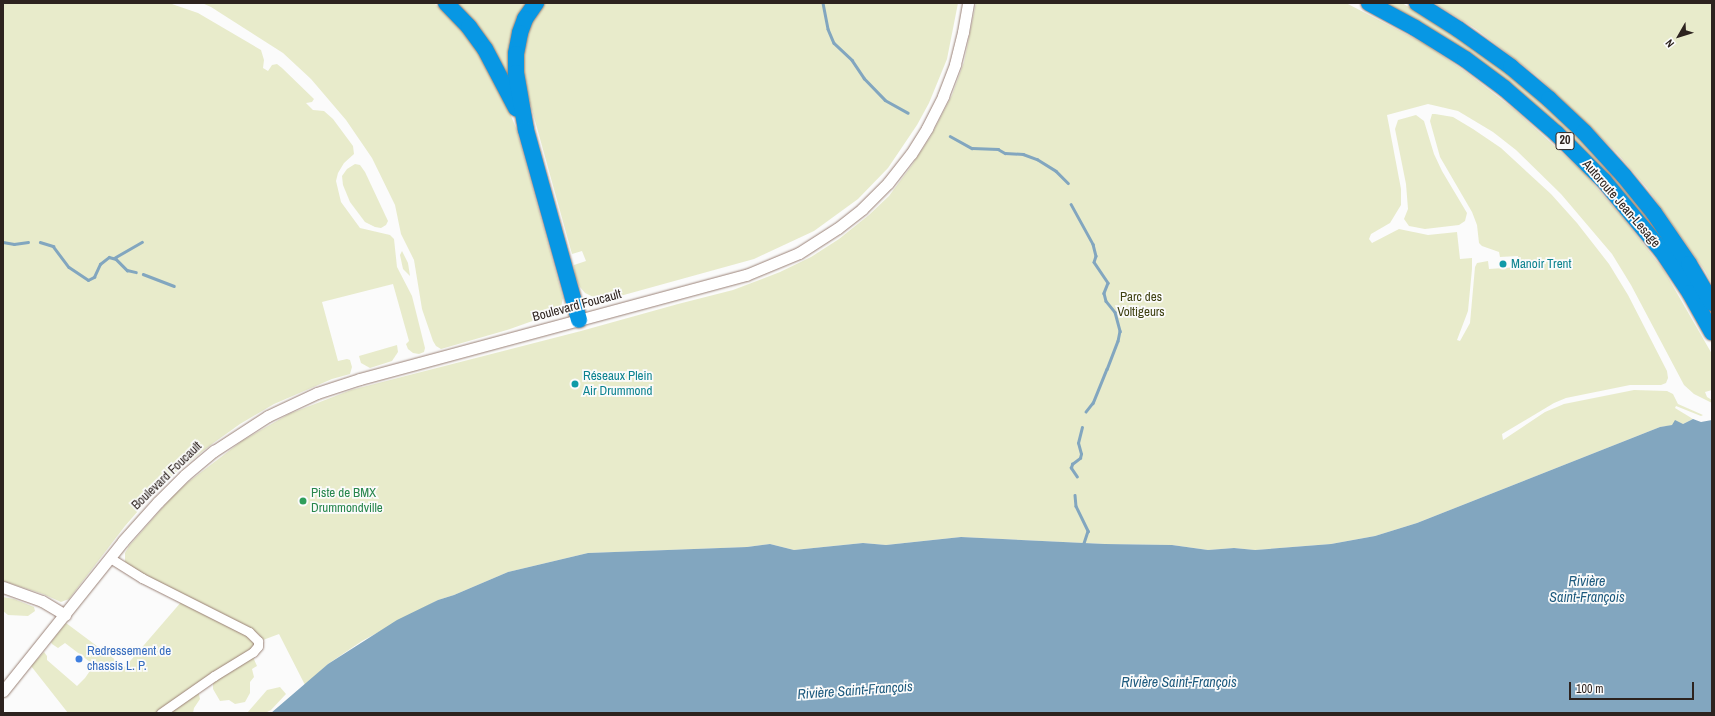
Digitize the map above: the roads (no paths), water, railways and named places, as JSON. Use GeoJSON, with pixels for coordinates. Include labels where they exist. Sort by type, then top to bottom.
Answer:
{"type":"FeatureCollection","features":[{"type":"Feature","properties":{"kind":"highway"},"geometry":{"type":"LineString","coordinates":[[446,3],[469,27],[485,49],[506,86],[526,130]]}},
{"type":"Feature","properties":{"kind":"highway"},"geometry":{"type":"LineString","coordinates":[[536,3],[522,26],[516,54],[516,74],[526,130],[579,320]]}},
{"type":"Feature","properties":{"kind":"highway","name":"Autoroute Jean-Lesage"},"geometry":{"type":"LineString","coordinates":[[1369,3],[1416,28],[1459,55],[1504,88],[1556,132],[1604,181],[1662,251],[1690,293],[1712,332]]}},
{"type":"Feature","properties":{"kind":"highway","name":"Autoroute Jean-Lesage"},"geometry":{"type":"LineString","coordinates":[[1417,3],[1470,37],[1511,68],[1549,99],[1584,132],[1624,176],[1654,213],[1689,264],[1712,303]]}},
{"type":"Feature","properties":{"kind":"street","name":"Boulevard Foucault"},"geometry":{"type":"LineString","coordinates":[[3,691],[110,558],[158,502],[194,467],[231,438],[281,409],[317,393],[360,379],[764,269],[815,244],[857,214],[897,172],[920,141],[934,116],[955,64],[968,3]]}},
{"type":"Feature","properties":{"kind":"street"},"geometry":{"type":"LineString","coordinates":[[110,558],[142,578],[249,632],[258,641],[258,646],[253,652],[214,676],[161,713]]}},
{"type":"Feature","properties":{"kind":"street"},"geometry":{"type":"LineString","coordinates":[[3,587],[42,601],[65,615]]}},
{"type":"Feature","properties":{"kind":"water","name":"Rivière Saint-François"},"geometry":{"type":"Polygon","coordinates":[[[1693,419],[1701,422],[1712,420],[1712,713],[271,713],[328,664],[397,620],[438,600],[454,595],[508,572],[588,553],[747,547],[770,544],[794,550],[863,543],[886,545],[961,537],[1105,544],[1172,545],[1208,550],[1234,548],[1255,550],[1331,544],[1375,536],[1417,523],[1660,427],[1672,425],[1675,420],[1683,424],[1693,419]]]}},
{"type":"Feature","properties":{"kind":"waterway"},"geometry":{"type":"LineString","coordinates":[[823,3],[828,29],[834,43],[852,60],[864,78],[885,100],[908,113]]}},
{"type":"Feature","properties":{"kind":"waterway"},"geometry":{"type":"LineString","coordinates":[[950,136],[972,148],[998,149],[1005,153],[1023,154],[1037,159],[1056,171],[1068,183]]}},
{"type":"Feature","properties":{"kind":"waterway"},"geometry":{"type":"LineString","coordinates":[[1071,204],[1093,244],[1096,256],[1094,262],[1108,283],[1104,293],[1106,301],[1115,312],[1120,331],[1118,341],[1093,403],[1086,412]]}},
{"type":"Feature","properties":{"kind":"waterway"},"geometry":{"type":"LineString","coordinates":[[3,242],[14,244],[28,242]]}},
{"type":"Feature","properties":{"kind":"waterway"},"geometry":{"type":"LineString","coordinates":[[40,242],[53,246],[69,267],[88,280],[94,277],[100,264],[109,257],[116,259],[127,270],[136,272]]}},
{"type":"Feature","properties":{"kind":"waterway"},"geometry":{"type":"LineString","coordinates":[[114,258],[142,242]]}},
{"type":"Feature","properties":{"kind":"waterway"},"geometry":{"type":"LineString","coordinates":[[143,274],[174,286]]}},
{"type":"Feature","properties":{"kind":"waterway"},"geometry":{"type":"LineString","coordinates":[[1077,477],[1071,468],[1072,464],[1080,458],[1081,454],[1078,443],[1082,427]]}},
{"type":"Feature","properties":{"kind":"waterway"},"geometry":{"type":"LineString","coordinates":[[1075,495],[1076,506],[1088,531],[1084,543]]}},
{"type":"Feature","properties":{"kind":"place","name":"Manoir Trent"},"geometry":{"type":"Point","coordinates":[1503,264]}},
{"type":"Feature","properties":{"kind":"place","name":"Réseaux Plein Air Drummond"},"geometry":{"type":"Point","coordinates":[575,384]}},
{"type":"Feature","properties":{"kind":"place","name":"Piste de BMX Drummondville"},"geometry":{"type":"Point","coordinates":[303,501]}},
{"type":"Feature","properties":{"kind":"place","name":"Redressement de chassis L. P."},"geometry":{"type":"Point","coordinates":[79,659]}},
{"type":"Feature","properties":{"kind":"park label","name":"Parc des Voltigeurs"},"geometry":{"type":"Point","coordinates":[1141,306]}}]}
